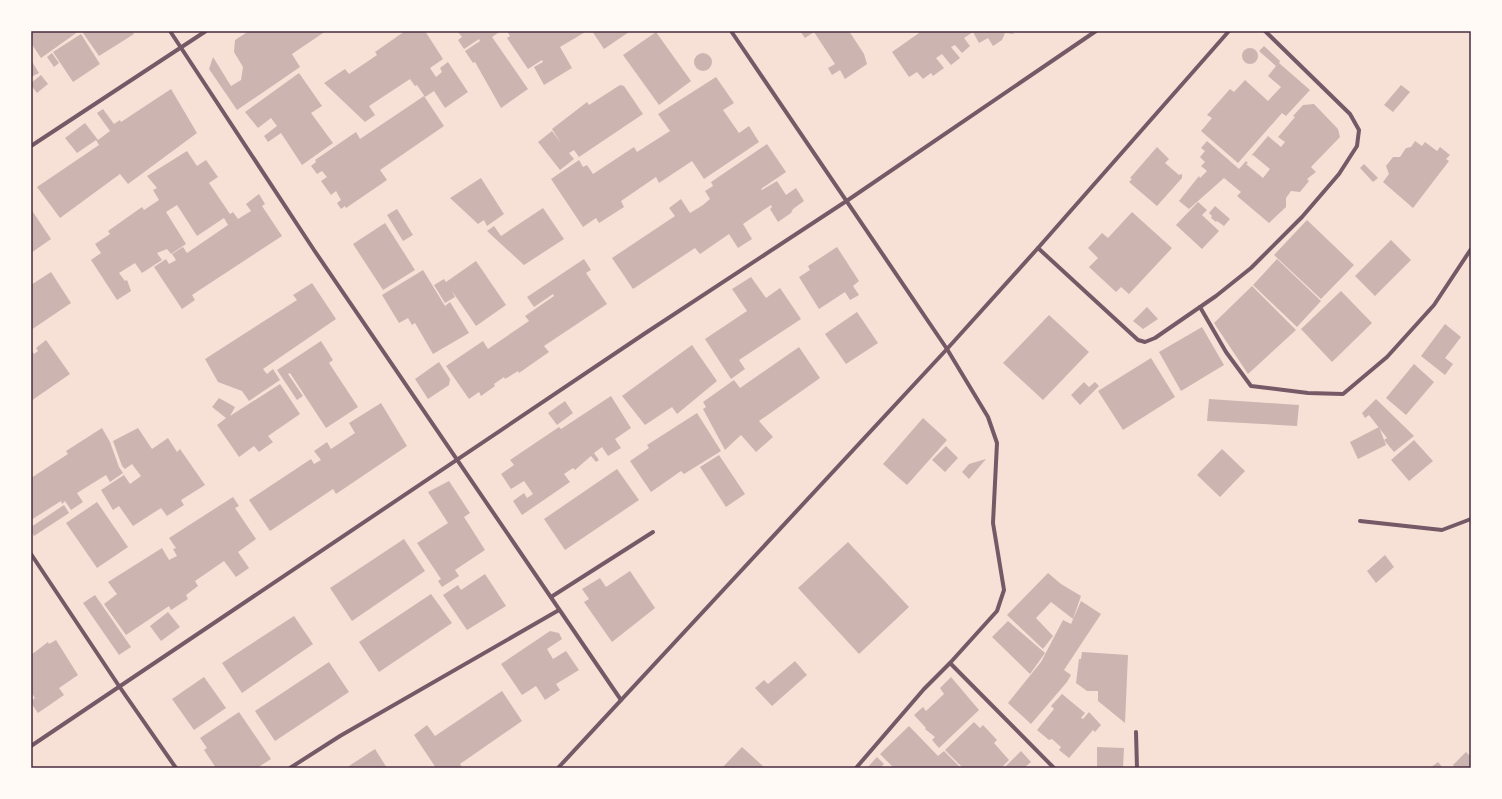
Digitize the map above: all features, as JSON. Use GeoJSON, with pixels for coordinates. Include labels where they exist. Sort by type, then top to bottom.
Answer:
{"type":"FeatureCollection","features":[{"type":"Feature","properties":{"kind":"street"},"geometry":{"type":"LineString","coordinates":[[170,31],[318,256],[621,700]]}},
{"type":"Feature","properties":{"kind":"street"},"geometry":{"type":"LineString","coordinates":[[31,146],[206,31]]}},
{"type":"Feature","properties":{"kind":"street"},"geometry":{"type":"LineString","coordinates":[[731,31],[848,200],[947,349],[988,417],[997,443],[993,523],[1004,590],[997,611],[950,663],[924,689],[856,768]]}},
{"type":"Feature","properties":{"kind":"street"},"geometry":{"type":"LineString","coordinates":[[31,746],[644,334],[848,200],[1096,31]]}},
{"type":"Feature","properties":{"kind":"street"},"geometry":{"type":"LineString","coordinates":[[558,768],[947,349],[1229,31]]}},
{"type":"Feature","properties":{"kind":"street"},"geometry":{"type":"LineString","coordinates":[[1038,248],[1138,340],[1145,342],[1155,338],[1200,307],[1251,268],[1302,217],[1339,174],[1357,146],[1359,130],[1350,114],[1265,31]]}},
{"type":"Feature","properties":{"kind":"street"},"geometry":{"type":"LineString","coordinates":[[1200,307],[1226,352],[1251,386],[1308,394],[1343,394],[1387,357],[1434,305],[1471,249]]}},
{"type":"Feature","properties":{"kind":"street"},"geometry":{"type":"LineString","coordinates":[[1360,521],[1442,530],[1471,518]]}},
{"type":"Feature","properties":{"kind":"street"},"geometry":{"type":"LineString","coordinates":[[550,598],[654,532]]}},
{"type":"Feature","properties":{"kind":"street"},"geometry":{"type":"LineString","coordinates":[[31,554],[176,768]]}},
{"type":"Feature","properties":{"kind":"street"},"geometry":{"type":"LineString","coordinates":[[290,768],[340,736],[559,610]]}},
{"type":"Feature","properties":{"kind":"street"},"geometry":{"type":"LineString","coordinates":[[950,663],[1054,768]]}},
{"type":"Feature","properties":{"kind":"street"},"geometry":{"type":"LineString","coordinates":[[1136,732],[1137,768]]}},
{"type":"Feature","properties":{"kind":"building"},"geometry":{"type":"Polygon","coordinates":[[[31,31],[79,31],[41,58],[31,43],[31,31]]]}},
{"type":"Feature","properties":{"kind":"building"},"geometry":{"type":"Polygon","coordinates":[[[86,31],[132,31],[134,34],[99,56],[83,33],[86,31]]]}},
{"type":"Feature","properties":{"kind":"building"},"geometry":{"type":"Polygon","coordinates":[[[249,31],[326,31],[292,54],[300,67],[237,110],[209,69],[213,57],[231,86],[241,80],[243,67],[234,52],[235,40],[249,31]]]}},
{"type":"Feature","properties":{"kind":"building"},"geometry":{"type":"Polygon","coordinates":[[[405,31],[425,31],[443,59],[430,68],[436,77],[442,72],[440,68],[448,62],[468,92],[445,108],[434,91],[425,97],[417,85],[415,86],[410,79],[369,106],[375,115],[365,122],[324,83],[345,69],[349,74],[377,55],[375,52],[405,31]]]}},
{"type":"Feature","properties":{"kind":"building"},"geometry":{"type":"Polygon","coordinates":[[[457,31],[501,31],[492,37],[528,89],[501,108],[475,62],[473,63],[465,51],[480,41],[479,39],[464,49],[458,40],[462,37],[457,31]]]}},
{"type":"Feature","properties":{"kind":"building"},"geometry":{"type":"Polygon","coordinates":[[[507,31],[587,31],[560,47],[572,68],[544,85],[534,67],[543,62],[542,60],[528,69],[507,38],[510,36],[507,31]]]}},
{"type":"Feature","properties":{"kind":"building"},"geometry":{"type":"Polygon","coordinates":[[[592,31],[628,31],[629,32],[604,49],[592,31]]]}},
{"type":"Feature","properties":{"kind":"building"},"geometry":{"type":"Polygon","coordinates":[[[800,31],[849,31],[864,54],[867,64],[845,79],[840,70],[832,75],[828,68],[835,64],[814,32],[805,38],[800,31]]]}},
{"type":"Feature","properties":{"kind":"building"},"geometry":{"type":"Polygon","coordinates":[[[918,31],[1012,31],[1014,34],[1005,33],[1002,40],[993,46],[988,38],[979,43],[973,32],[964,38],[970,46],[962,53],[955,45],[951,47],[960,58],[951,65],[942,54],[936,58],[944,68],[933,76],[931,73],[923,79],[917,72],[909,77],[892,52],[919,33],[918,31]]]}},
{"type":"Feature","properties":{"kind":"building"},"geometry":{"type":"Polygon","coordinates":[[[656,32],[691,81],[659,105],[623,55],[656,32]]]}},
{"type":"Feature","properties":{"kind":"building"},"geometry":{"type":"Polygon","coordinates":[[[81,34],[100,64],[73,82],[53,52],[81,34]]]}},
{"type":"Feature","properties":{"kind":"building"},"geometry":{"type":"Polygon","coordinates":[[[1264,46],[1280,61],[1279,63],[1310,90],[1286,116],[1282,113],[1238,163],[1201,131],[1212,118],[1207,115],[1230,89],[1234,92],[1245,80],[1268,101],[1281,87],[1268,76],[1276,66],[1259,51],[1264,46]]]}},
{"type":"Feature","properties":{"kind":"building"},"geometry":{"type":"Polygon","coordinates":[[[1250,48],[1256,50],[1258,56],[1256,62],[1250,64],[1244,62],[1242,56],[1244,50],[1250,48]]]}},
{"type":"Feature","properties":{"kind":"building"},"geometry":{"type":"Polygon","coordinates":[[[52,53],[59,63],[54,67],[47,57],[52,53]]]}},
{"type":"Feature","properties":{"kind":"building"},"geometry":{"type":"Polygon","coordinates":[[[699,53],[707,53],[712,58],[710,69],[707,71],[699,71],[694,66],[694,58],[699,53]]]}},
{"type":"Feature","properties":{"kind":"building"},"geometry":{"type":"Polygon","coordinates":[[[31,60],[39,73],[31,77],[31,60]]]}},
{"type":"Feature","properties":{"kind":"building"},"geometry":{"type":"Polygon","coordinates":[[[299,73],[322,106],[311,113],[333,143],[302,165],[281,133],[268,142],[264,136],[277,126],[271,118],[258,128],[245,112],[299,73]]]}},
{"type":"Feature","properties":{"kind":"building"},"geometry":{"type":"Polygon","coordinates":[[[41,75],[48,84],[37,93],[31,83],[41,75]]]}},
{"type":"Feature","properties":{"kind":"building"},"geometry":{"type":"Polygon","coordinates":[[[716,77],[734,103],[723,110],[739,133],[749,126],[759,142],[704,179],[692,161],[659,183],[656,177],[621,201],[624,207],[599,223],[596,218],[583,227],[551,179],[579,160],[583,167],[587,165],[593,174],[634,147],[637,152],[670,131],[658,114],[716,77]]]}},
{"type":"Feature","properties":{"kind":"building"},"geometry":{"type":"Polygon","coordinates":[[[620,85],[624,86],[643,114],[579,157],[574,150],[569,153],[574,159],[560,170],[538,142],[552,131],[561,143],[552,129],[587,102],[589,105],[620,85]]]}},
{"type":"Feature","properties":{"kind":"building"},"geometry":{"type":"Polygon","coordinates":[[[1401,85],[1410,92],[1393,112],[1384,105],[1401,85]]]}},
{"type":"Feature","properties":{"kind":"building"},"geometry":{"type":"Polygon","coordinates":[[[171,89],[197,133],[128,184],[120,174],[60,218],[37,187],[99,145],[96,140],[77,153],[65,138],[85,123],[98,140],[110,131],[97,113],[103,109],[114,124],[120,120],[121,122],[171,89]]]}},
{"type":"Feature","properties":{"kind":"building"},"geometry":{"type":"Polygon","coordinates":[[[424,96],[444,126],[380,170],[387,180],[346,208],[345,206],[341,209],[337,203],[341,200],[336,191],[331,195],[321,181],[327,177],[322,171],[317,174],[311,166],[316,162],[315,160],[356,132],[360,139],[424,96]]]}},
{"type":"Feature","properties":{"kind":"building"},"geometry":{"type":"Polygon","coordinates":[[[1314,104],[1338,129],[1340,137],[1311,167],[1316,172],[1307,179],[1309,181],[1300,192],[1291,191],[1286,198],[1286,207],[1269,223],[1237,196],[1241,192],[1224,178],[1189,209],[1179,201],[1199,176],[1200,178],[1207,171],[1201,166],[1205,162],[1200,157],[1205,151],[1201,148],[1207,141],[1239,169],[1246,161],[1248,163],[1246,164],[1263,178],[1270,169],[1253,155],[1251,156],[1268,136],[1281,147],[1285,142],[1278,137],[1295,117],[1293,116],[1303,105],[1314,104]]]}},
{"type":"Feature","properties":{"kind":"building"},"geometry":{"type":"Polygon","coordinates":[[[1415,141],[1422,146],[1425,142],[1437,151],[1440,147],[1450,155],[1446,159],[1449,161],[1413,208],[1383,182],[1389,174],[1386,166],[1393,157],[1400,157],[1406,148],[1411,147],[1415,141]]]}},
{"type":"Feature","properties":{"kind":"building"},"geometry":{"type":"Polygon","coordinates":[[[767,144],[786,172],[761,189],[762,190],[777,181],[786,195],[796,188],[804,201],[778,222],[770,209],[772,207],[771,205],[743,224],[752,239],[738,248],[729,234],[700,254],[695,248],[633,289],[612,258],[675,216],[669,208],[681,199],[690,213],[703,205],[710,199],[705,191],[713,186],[711,182],[767,144]]]}},
{"type":"Feature","properties":{"kind":"building"},"geometry":{"type":"Polygon","coordinates":[[[1157,147],[1169,159],[1165,163],[1179,175],[1182,174],[1182,178],[1157,206],[1129,182],[1132,179],[1130,178],[1157,147]]]}},
{"type":"Feature","properties":{"kind":"building"},"geometry":{"type":"Polygon","coordinates":[[[187,151],[197,166],[206,160],[218,177],[209,183],[230,214],[233,212],[238,219],[251,211],[246,204],[259,194],[265,204],[262,206],[282,236],[192,295],[195,300],[182,309],[154,267],[166,259],[169,264],[176,260],[172,254],[183,247],[187,253],[228,225],[224,218],[197,236],[177,205],[166,212],[186,244],[171,254],[167,249],[157,253],[162,260],[142,273],[135,263],[119,273],[125,281],[127,280],[131,291],[117,300],[91,260],[101,253],[95,244],[110,234],[108,231],[142,207],[144,210],[159,200],[153,190],[157,188],[147,176],[187,151]]]}},
{"type":"Feature","properties":{"kind":"building"},"geometry":{"type":"Polygon","coordinates":[[[1364,164],[1378,178],[1373,182],[1360,168],[1364,164]]]}},
{"type":"Feature","properties":{"kind":"building"},"geometry":{"type":"Polygon","coordinates":[[[481,178],[504,214],[487,226],[484,220],[478,224],[450,198],[481,178]]]}},
{"type":"Feature","properties":{"kind":"building"},"geometry":{"type":"Polygon","coordinates":[[[1198,202],[1207,210],[1202,215],[1219,231],[1202,249],[1176,225],[1198,202]]]}},
{"type":"Feature","properties":{"kind":"building"},"geometry":{"type":"Polygon","coordinates":[[[1215,206],[1230,219],[1224,226],[1211,218],[1212,216],[1209,213],[1215,206]]]}},
{"type":"Feature","properties":{"kind":"building"},"geometry":{"type":"Polygon","coordinates":[[[543,208],[564,239],[524,265],[487,231],[494,226],[501,236],[543,208]]]}},
{"type":"Feature","properties":{"kind":"building"},"geometry":{"type":"Polygon","coordinates":[[[31,209],[51,239],[31,253],[31,209]]]}},
{"type":"Feature","properties":{"kind":"building"},"geometry":{"type":"Polygon","coordinates":[[[397,209],[413,235],[403,241],[387,215],[397,209]]]}},
{"type":"Feature","properties":{"kind":"building"},"geometry":{"type":"Polygon","coordinates":[[[1132,212],[1172,248],[1129,294],[1121,287],[1116,292],[1089,267],[1098,258],[1088,248],[1102,233],[1108,238],[1132,212]]]}},
{"type":"Feature","properties":{"kind":"building"},"geometry":{"type":"Polygon","coordinates":[[[1307,220],[1354,265],[1321,299],[1274,255],[1307,220]]]}},
{"type":"Feature","properties":{"kind":"building"},"geometry":{"type":"Polygon","coordinates":[[[385,223],[415,270],[383,290],[353,244],[385,223]]]}},
{"type":"Feature","properties":{"kind":"building"},"geometry":{"type":"Polygon","coordinates":[[[1391,240],[1411,260],[1375,296],[1355,276],[1391,240]]]}},
{"type":"Feature","properties":{"kind":"building"},"geometry":{"type":"Polygon","coordinates":[[[837,247],[859,281],[853,286],[859,295],[850,300],[845,292],[819,309],[799,277],[810,270],[808,266],[837,247]]]}},
{"type":"Feature","properties":{"kind":"building"},"geometry":{"type":"Polygon","coordinates":[[[584,259],[591,270],[586,273],[607,304],[544,346],[549,352],[519,373],[518,371],[505,379],[504,377],[494,384],[495,386],[481,396],[479,392],[469,399],[446,366],[483,341],[488,349],[529,321],[525,316],[554,296],[553,294],[534,307],[527,297],[584,259]]]}},
{"type":"Feature","properties":{"kind":"building"},"geometry":{"type":"Polygon","coordinates":[[[1277,259],[1321,301],[1297,327],[1253,285],[1277,259]]]}},
{"type":"Feature","properties":{"kind":"building"},"geometry":{"type":"Polygon","coordinates":[[[476,261],[506,305],[476,326],[452,291],[455,297],[445,303],[434,285],[444,279],[446,282],[476,261]]]}},
{"type":"Feature","properties":{"kind":"building"},"geometry":{"type":"Polygon","coordinates":[[[423,270],[445,306],[450,302],[469,333],[433,354],[415,323],[412,325],[408,318],[399,323],[382,295],[423,270]]]}},
{"type":"Feature","properties":{"kind":"building"},"geometry":{"type":"Polygon","coordinates":[[[51,272],[71,303],[31,330],[31,285],[51,272]]]}},
{"type":"Feature","properties":{"kind":"building"},"geometry":{"type":"Polygon","coordinates":[[[751,277],[766,298],[780,288],[801,319],[739,360],[745,369],[731,379],[705,339],[747,311],[732,289],[751,277]]]}},
{"type":"Feature","properties":{"kind":"building"},"geometry":{"type":"Polygon","coordinates":[[[312,283],[336,319],[263,369],[267,374],[273,369],[280,380],[249,401],[242,391],[218,382],[205,359],[297,300],[293,295],[312,283]]]}},
{"type":"Feature","properties":{"kind":"building"},"geometry":{"type":"Polygon","coordinates":[[[1252,286],[1296,330],[1248,374],[1214,323],[1252,286]]]}},
{"type":"Feature","properties":{"kind":"building"},"geometry":{"type":"Polygon","coordinates":[[[1341,291],[1372,323],[1332,362],[1301,329],[1341,291]]]}},
{"type":"Feature","properties":{"kind":"building"},"geometry":{"type":"Polygon","coordinates":[[[1147,307],[1158,319],[1143,329],[1133,321],[1147,307]]]}},
{"type":"Feature","properties":{"kind":"building"},"geometry":{"type":"Polygon","coordinates":[[[857,312],[878,343],[846,364],[825,334],[857,312]]]}},
{"type":"Feature","properties":{"kind":"building"},"geometry":{"type":"Polygon","coordinates":[[[1049,315],[1089,352],[1043,400],[1003,363],[1049,315]]]}},
{"type":"Feature","properties":{"kind":"building"},"geometry":{"type":"Polygon","coordinates":[[[1445,324],[1461,337],[1445,358],[1453,364],[1445,375],[1421,356],[1445,324]]]}},
{"type":"Feature","properties":{"kind":"building"},"geometry":{"type":"Polygon","coordinates":[[[1202,327],[1224,365],[1181,391],[1159,352],[1202,327]]]}},
{"type":"Feature","properties":{"kind":"building"},"geometry":{"type":"Polygon","coordinates":[[[46,340],[70,374],[31,401],[31,352],[32,351],[34,354],[38,351],[36,348],[46,340]]]}},
{"type":"Feature","properties":{"kind":"building"},"geometry":{"type":"Polygon","coordinates":[[[321,341],[333,360],[329,363],[358,407],[326,428],[290,373],[288,374],[303,396],[297,400],[277,370],[321,341]]]}},
{"type":"Feature","properties":{"kind":"building"},"geometry":{"type":"Polygon","coordinates":[[[692,345],[717,381],[677,414],[672,407],[645,425],[622,396],[692,345]]]}},
{"type":"Feature","properties":{"kind":"building"},"geometry":{"type":"Polygon","coordinates":[[[799,347],[820,378],[759,421],[773,437],[756,452],[741,435],[725,450],[703,409],[706,407],[703,402],[734,380],[740,388],[799,347]]]}},
{"type":"Feature","properties":{"kind":"building"},"geometry":{"type":"Polygon","coordinates":[[[1151,358],[1175,397],[1123,430],[1098,391],[1151,358]]]}},
{"type":"Feature","properties":{"kind":"building"},"geometry":{"type":"Polygon","coordinates":[[[439,362],[450,379],[449,385],[428,399],[415,379],[439,362]]]}},
{"type":"Feature","properties":{"kind":"building"},"geometry":{"type":"Polygon","coordinates":[[[1414,364],[1434,382],[1406,415],[1386,398],[1414,364]]]}},
{"type":"Feature","properties":{"kind":"building"},"geometry":{"type":"Polygon","coordinates":[[[1084,382],[1089,387],[1095,382],[1099,386],[1080,405],[1071,395],[1084,382]]]}},
{"type":"Feature","properties":{"kind":"building"},"geometry":{"type":"Polygon","coordinates":[[[280,384],[300,414],[268,436],[273,442],[259,452],[254,446],[239,457],[217,425],[226,418],[212,407],[219,398],[235,407],[230,416],[280,384]]]}},
{"type":"Feature","properties":{"kind":"building"},"geometry":{"type":"Polygon","coordinates":[[[611,396],[631,428],[615,439],[621,448],[608,456],[602,447],[594,453],[599,460],[596,462],[591,456],[575,470],[573,468],[564,474],[570,482],[522,515],[513,501],[524,493],[527,498],[533,494],[524,481],[511,489],[501,474],[514,465],[510,460],[559,427],[561,429],[611,396]]]}},
{"type":"Feature","properties":{"kind":"building"},"geometry":{"type":"Polygon","coordinates":[[[1209,399],[1299,405],[1297,426],[1207,421],[1209,399]]]}},
{"type":"Feature","properties":{"kind":"building"},"geometry":{"type":"Polygon","coordinates":[[[1376,399],[1414,436],[1394,452],[1384,440],[1387,438],[1369,415],[1365,418],[1362,413],[1376,399]]]}},
{"type":"Feature","properties":{"kind":"building"},"geometry":{"type":"Polygon","coordinates":[[[565,401],[573,413],[557,425],[548,413],[565,401]]]}},
{"type":"Feature","properties":{"kind":"building"},"geometry":{"type":"Polygon","coordinates":[[[381,403],[407,446],[336,494],[333,489],[270,531],[249,500],[311,459],[314,464],[321,460],[314,451],[327,442],[331,449],[355,433],[349,423],[381,403]]]}},
{"type":"Feature","properties":{"kind":"building"},"geometry":{"type":"Polygon","coordinates":[[[697,413],[721,451],[684,474],[681,471],[651,492],[630,461],[649,448],[647,445],[697,413]]]}},
{"type":"Feature","properties":{"kind":"building"},"geometry":{"type":"Polygon","coordinates":[[[923,418],[947,440],[907,485],[883,464],[923,418]]]}},
{"type":"Feature","properties":{"kind":"building"},"geometry":{"type":"Polygon","coordinates":[[[1379,427],[1386,445],[1358,459],[1350,442],[1379,427]]]}},
{"type":"Feature","properties":{"kind":"building"},"geometry":{"type":"Polygon","coordinates":[[[102,428],[110,442],[119,467],[123,473],[110,482],[106,475],[77,493],[83,502],[71,510],[65,501],[62,504],[61,501],[31,520],[31,478],[68,454],[66,451],[102,428]]]}},
{"type":"Feature","properties":{"kind":"building"},"geometry":{"type":"Polygon","coordinates":[[[138,428],[152,449],[168,438],[177,452],[180,449],[205,485],[181,500],[184,505],[167,516],[161,508],[133,526],[119,506],[113,510],[101,490],[124,475],[130,484],[141,476],[132,464],[125,469],[122,466],[113,441],[138,428]]]}},
{"type":"Feature","properties":{"kind":"building"},"geometry":{"type":"Polygon","coordinates":[[[1414,440],[1433,461],[1409,481],[1391,460],[1414,440]]]}},
{"type":"Feature","properties":{"kind":"building"},"geometry":{"type":"Polygon","coordinates":[[[946,446],[958,458],[945,472],[932,460],[946,446]]]}},
{"type":"Feature","properties":{"kind":"building"},"geometry":{"type":"Polygon","coordinates":[[[1222,449],[1245,471],[1220,497],[1197,475],[1222,449]]]}},
{"type":"Feature","properties":{"kind":"building"},"geometry":{"type":"Polygon","coordinates":[[[719,455],[745,494],[726,507],[700,467],[719,455]]]}},
{"type":"Feature","properties":{"kind":"building"},"geometry":{"type":"Polygon","coordinates":[[[986,459],[969,479],[962,472],[969,464],[986,459]]]}},
{"type":"Feature","properties":{"kind":"building"},"geometry":{"type":"Polygon","coordinates":[[[617,469],[639,500],[565,550],[544,519],[617,469]]]}},
{"type":"Feature","properties":{"kind":"building"},"geometry":{"type":"Polygon","coordinates":[[[449,481],[470,513],[464,517],[485,550],[455,570],[459,576],[442,587],[438,581],[441,579],[417,543],[448,523],[428,492],[449,481]]]}},
{"type":"Feature","properties":{"kind":"building"},"geometry":{"type":"Polygon","coordinates":[[[233,497],[239,506],[235,508],[256,539],[238,552],[249,568],[236,577],[224,561],[195,581],[198,586],[186,595],[188,599],[171,610],[169,606],[126,635],[104,604],[117,594],[108,582],[162,548],[169,560],[177,556],[173,549],[176,548],[169,538],[233,497]]]}},
{"type":"Feature","properties":{"kind":"building"},"geometry":{"type":"Polygon","coordinates":[[[97,502],[128,547],[97,568],[66,523],[97,502]]]}},
{"type":"Feature","properties":{"kind":"building"},"geometry":{"type":"Polygon","coordinates":[[[64,505],[69,513],[34,536],[31,531],[31,527],[64,505]]]}},
{"type":"Feature","properties":{"kind":"building"},"geometry":{"type":"Polygon","coordinates":[[[404,539],[425,571],[352,621],[330,588],[404,539]]]}},
{"type":"Feature","properties":{"kind":"building"},"geometry":{"type":"Polygon","coordinates":[[[848,542],[909,607],[859,654],[798,588],[848,542]]]}},
{"type":"Feature","properties":{"kind":"building"},"geometry":{"type":"Polygon","coordinates":[[[1385,555],[1394,567],[1376,583],[1367,571],[1385,555]]]}},
{"type":"Feature","properties":{"kind":"building"},"geometry":{"type":"Polygon","coordinates":[[[630,571],[655,608],[612,642],[584,602],[589,599],[582,589],[600,578],[606,587],[630,571]]]}},
{"type":"Feature","properties":{"kind":"building"},"geometry":{"type":"Polygon","coordinates":[[[1048,573],[1061,584],[1081,596],[1073,619],[1051,602],[1036,618],[1053,636],[1043,649],[1007,615],[1048,573]]]}},
{"type":"Feature","properties":{"kind":"building"},"geometry":{"type":"Polygon","coordinates":[[[485,574],[506,606],[467,630],[443,595],[458,585],[461,590],[485,574]]]}},
{"type":"Feature","properties":{"kind":"building"},"geometry":{"type":"Polygon","coordinates":[[[431,594],[452,623],[379,672],[359,642],[431,594]]]}},
{"type":"Feature","properties":{"kind":"building"},"geometry":{"type":"Polygon","coordinates":[[[95,595],[131,647],[119,655],[83,603],[95,595]]]}},
{"type":"Feature","properties":{"kind":"building"},"geometry":{"type":"Polygon","coordinates":[[[1081,601],[1101,614],[1064,670],[1071,675],[1067,682],[1031,724],[1008,703],[1041,662],[1063,620],[1071,624],[1081,601]]]}},
{"type":"Feature","properties":{"kind":"building"},"geometry":{"type":"Polygon","coordinates":[[[168,612],[180,627],[161,641],[150,626],[168,612]]]}},
{"type":"Feature","properties":{"kind":"building"},"geometry":{"type":"Polygon","coordinates":[[[294,616],[313,644],[242,693],[222,663],[294,616]]]}},
{"type":"Feature","properties":{"kind":"building"},"geometry":{"type":"Polygon","coordinates":[[[1008,621],[1045,653],[1030,674],[992,637],[1008,621]]]}},
{"type":"Feature","properties":{"kind":"building"},"geometry":{"type":"Polygon","coordinates":[[[550,631],[559,633],[562,639],[547,649],[553,659],[566,651],[579,670],[556,684],[560,690],[545,700],[536,686],[522,695],[501,664],[550,631]]]}},
{"type":"Feature","properties":{"kind":"building"},"geometry":{"type":"Polygon","coordinates":[[[56,640],[78,675],[59,688],[64,695],[38,713],[31,703],[31,701],[35,698],[31,692],[31,655],[48,642],[49,644],[56,640]]]}},
{"type":"Feature","properties":{"kind":"building"},"geometry":{"type":"Polygon","coordinates":[[[1082,652],[1128,655],[1125,723],[1098,701],[1098,691],[1087,691],[1076,683],[1079,659],[1081,659],[1082,652]]]}},
{"type":"Feature","properties":{"kind":"building"},"geometry":{"type":"Polygon","coordinates":[[[795,661],[807,675],[772,706],[755,688],[764,680],[768,684],[795,661]]]}},
{"type":"Feature","properties":{"kind":"building"},"geometry":{"type":"Polygon","coordinates":[[[329,662],[349,692],[275,741],[255,711],[329,662]]]}},
{"type":"Feature","properties":{"kind":"building"},"geometry":{"type":"Polygon","coordinates":[[[204,677],[226,708],[194,730],[172,699],[204,677]]]}},
{"type":"Feature","properties":{"kind":"building"},"geometry":{"type":"Polygon","coordinates":[[[951,677],[979,710],[939,748],[932,740],[935,737],[925,729],[926,728],[914,715],[923,707],[926,711],[944,694],[940,688],[951,677]]]}},
{"type":"Feature","properties":{"kind":"building"},"geometry":{"type":"Polygon","coordinates":[[[502,691],[522,721],[460,764],[462,767],[461,768],[436,768],[414,735],[427,725],[435,736],[502,691]]]}},
{"type":"Feature","properties":{"kind":"building"},"geometry":{"type":"Polygon","coordinates":[[[1062,694],[1085,713],[1081,718],[1083,719],[1089,712],[1101,725],[1095,732],[1093,730],[1069,758],[1059,750],[1061,747],[1052,739],[1049,740],[1037,730],[1054,709],[1051,706],[1062,694]]]}},
{"type":"Feature","properties":{"kind":"building"},"geometry":{"type":"Polygon","coordinates":[[[239,712],[271,759],[257,768],[216,768],[204,750],[207,748],[200,738],[239,712]]]}},
{"type":"Feature","properties":{"kind":"building"},"geometry":{"type":"Polygon","coordinates":[[[974,722],[980,728],[983,725],[997,740],[994,743],[1009,760],[1001,768],[963,768],[945,750],[974,722]]]}},
{"type":"Feature","properties":{"kind":"building"},"geometry":{"type":"Polygon","coordinates":[[[909,726],[938,756],[944,751],[961,768],[894,768],[880,754],[909,726]]]}},
{"type":"Feature","properties":{"kind":"building"},"geometry":{"type":"Polygon","coordinates":[[[742,747],[765,768],[722,768],[742,747]]]}},
{"type":"Feature","properties":{"kind":"building"},"geometry":{"type":"Polygon","coordinates":[[[1097,747],[1124,748],[1123,768],[1097,768],[1097,747]]]}},
{"type":"Feature","properties":{"kind":"building"},"geometry":{"type":"Polygon","coordinates":[[[375,749],[387,768],[346,768],[375,749]]]}},
{"type":"Feature","properties":{"kind":"building"},"geometry":{"type":"Polygon","coordinates":[[[1021,751],[1031,762],[1024,768],[1004,768],[1021,751]]]}},
{"type":"Feature","properties":{"kind":"building"},"geometry":{"type":"Polygon","coordinates":[[[1466,752],[1471,757],[1471,768],[1455,768],[1453,765],[1466,752]]]}},
{"type":"Feature","properties":{"kind":"building"},"geometry":{"type":"Polygon","coordinates":[[[877,757],[884,764],[881,767],[882,768],[867,768],[877,757]]]}},
{"type":"Feature","properties":{"kind":"building"},"geometry":{"type":"Polygon","coordinates":[[[1438,762],[1443,768],[1430,768],[1438,762]]]}}]}
